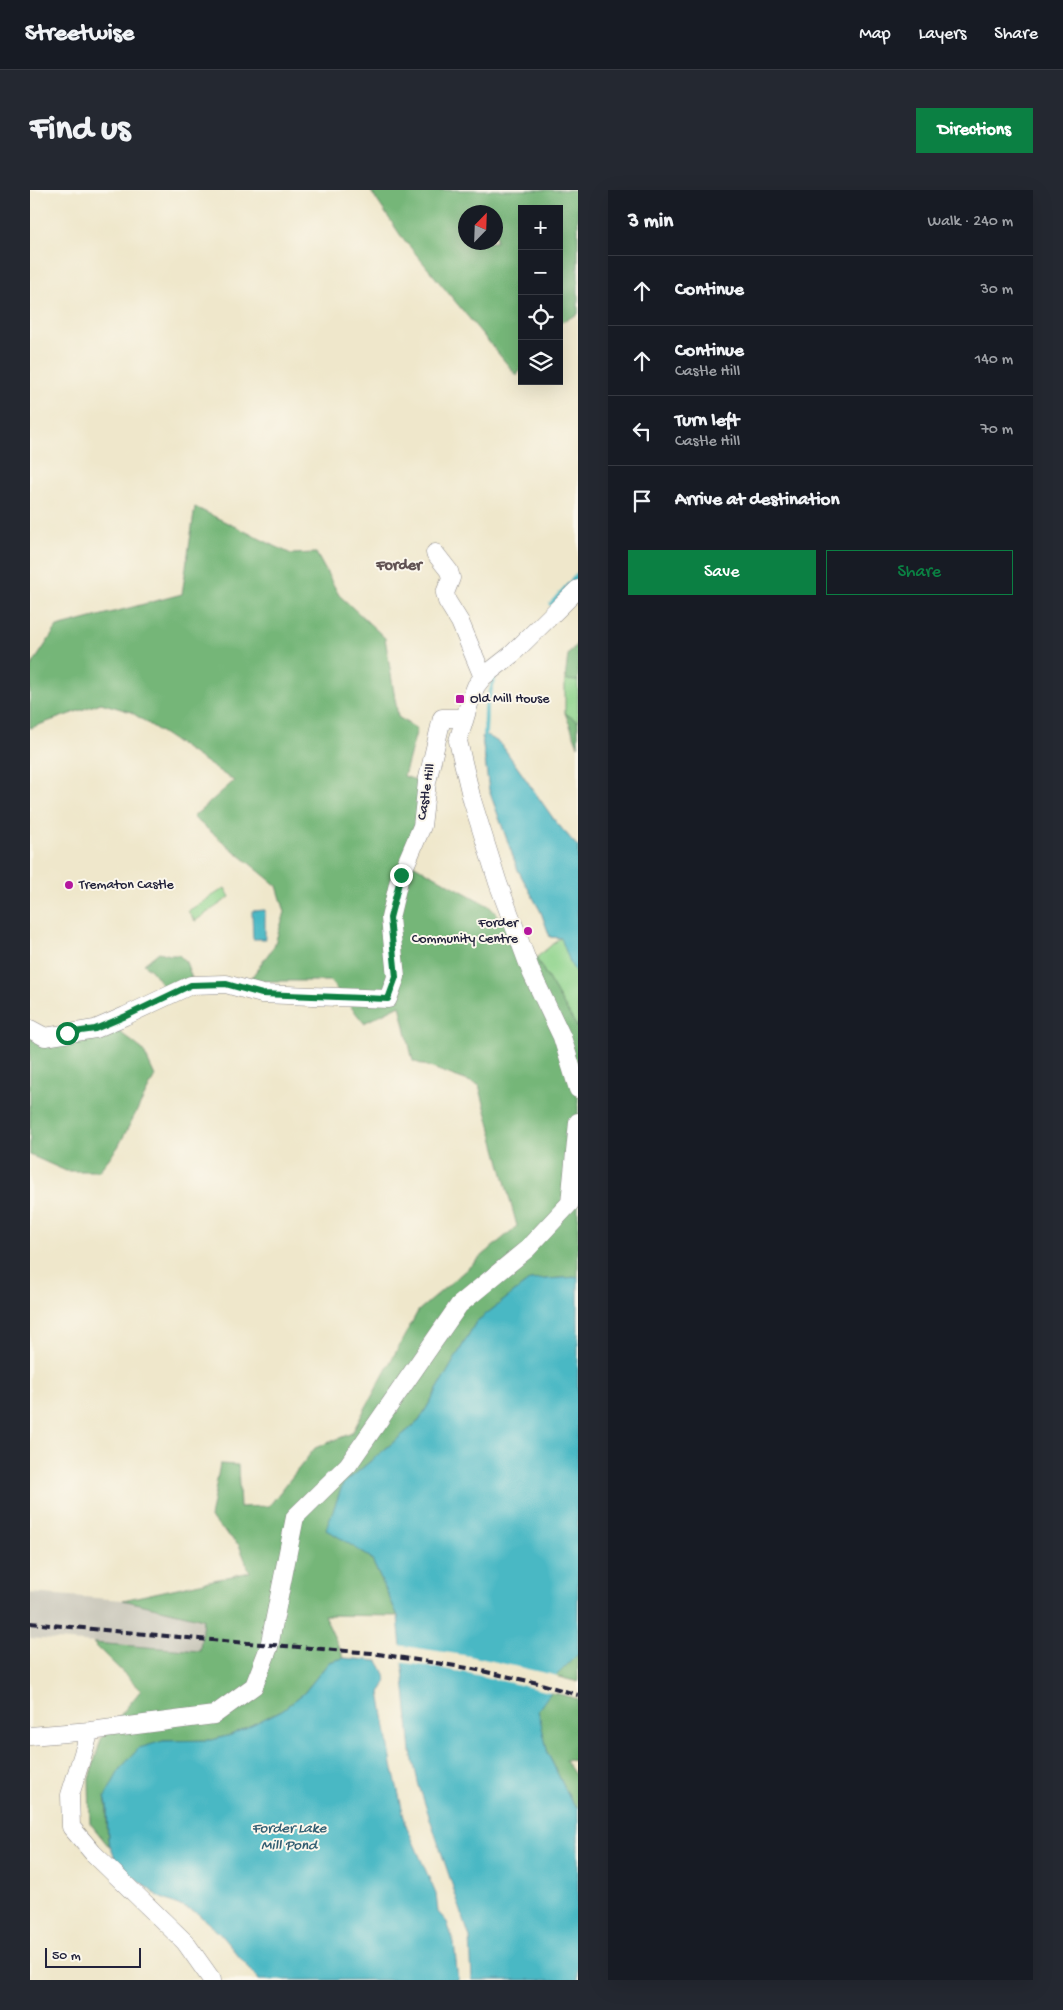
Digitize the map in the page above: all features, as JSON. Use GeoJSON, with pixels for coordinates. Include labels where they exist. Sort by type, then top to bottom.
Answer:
{"type":"FeatureCollection","features":[{"type":"Feature","properties":{"kind":"street"},"geometry":{"type":"LineString","coordinates":[[435,554],[449,571],[451,578],[445,593],[460,622],[483,676]]}},
{"type":"Feature","properties":{"kind":"street"},"geometry":{"type":"LineString","coordinates":[[578,589],[511,654],[483,676],[476,686],[458,741],[472,800],[498,883],[532,974],[562,1037],[578,1089]]}},
{"type":"Feature","properties":{"kind":"street","name":"Castle Hill"},"geometry":{"type":"LineString","coordinates":[[30,1030],[45,1036],[95,1029],[191,985],[226,984],[262,994],[388,999],[396,977],[390,918],[399,880],[422,826],[426,782],[442,718],[464,718]]}},
{"type":"Feature","properties":{"kind":"street"},"geometry":{"type":"LineString","coordinates":[[30,1736],[90,1732],[214,1716],[254,1686],[269,1647],[295,1517],[348,1465],[459,1305],[527,1249],[570,1203],[578,1122]]}},
{"type":"Feature","properties":{"kind":"street"},"geometry":{"type":"LineString","coordinates":[[90,1732],[70,1795],[71,1827],[93,1853],[185,1942],[212,1980]]}},
{"type":"Feature","properties":{"kind":"shaded area"},"geometry":{"type":"Polygon","coordinates":[[[30,1593],[123,1600],[203,1619],[200,1651],[30,1638],[30,1593]]]}},
{"type":"Feature","properties":{"kind":"green space"},"geometry":{"type":"Polygon","coordinates":[[[370,190],[578,190],[578,314],[563,321],[563,205],[518,205],[517,376],[401,236],[370,190]]]}},
{"type":"Feature","properties":{"kind":"green space"},"geometry":{"type":"Polygon","coordinates":[[[195,507],[291,554],[316,553],[339,595],[385,638],[398,717],[417,729],[404,776],[424,783],[407,861],[489,906],[536,958],[578,1029],[578,1277],[530,1280],[476,1322],[419,1421],[343,1484],[327,1529],[371,1558],[398,1616],[324,1615],[344,1658],[329,1662],[304,1693],[282,1710],[231,1735],[212,1740],[163,1741],[105,1797],[110,1848],[90,1823],[89,1779],[101,1739],[141,1690],[93,1643],[200,1651],[203,1619],[123,1600],[250,1572],[239,1545],[210,1518],[220,1464],[238,1465],[240,1507],[269,1506],[315,1448],[352,1433],[418,1311],[517,1226],[479,1085],[413,1061],[400,1005],[364,1023],[330,981],[249,981],[274,946],[285,912],[277,886],[193,817],[234,781],[131,712],[101,703],[30,728],[30,668],[57,627],[182,594],[195,507]]]}},
{"type":"Feature","properties":{"kind":"green space"},"geometry":{"type":"Polygon","coordinates":[[[578,642],[578,681],[565,680],[568,655],[578,642]]]}},
{"type":"Feature","properties":{"kind":"green space"},"geometry":{"type":"Polygon","coordinates":[[[565,680],[578,681],[578,722],[565,713],[565,680]]]}},
{"type":"Feature","properties":{"kind":"green space"},"geometry":{"type":"Polygon","coordinates":[[[565,713],[578,722],[578,746],[565,713]]]}},
{"type":"Feature","properties":{"kind":"green space"},"geometry":{"type":"Polygon","coordinates":[[[485,734],[501,744],[555,821],[578,847],[578,1029],[536,958],[560,938],[550,937],[541,912],[518,870],[489,790],[482,737],[485,734]]]}},
{"type":"Feature","properties":{"kind":"green space"},"geometry":{"type":"Polygon","coordinates":[[[225,888],[230,897],[195,921],[188,911],[225,888]]]}},
{"type":"Feature","properties":{"kind":"green space"},"geometry":{"type":"Polygon","coordinates":[[[159,952],[179,955],[186,962],[192,978],[168,993],[152,971],[144,964],[159,952]]]}},
{"type":"Feature","properties":{"kind":"green space"},"geometry":{"type":"Polygon","coordinates":[[[112,1026],[143,1050],[155,1076],[118,1147],[99,1171],[66,1171],[30,1155],[30,1027],[45,1033],[112,1026]]]}},
{"type":"Feature","properties":{"kind":"green space"},"geometry":{"type":"Polygon","coordinates":[[[578,1654],[578,1682],[555,1676],[578,1654]]]}},
{"type":"Feature","properties":{"kind":"green space"},"geometry":{"type":"Polygon","coordinates":[[[551,1692],[578,1699],[578,1761],[565,1760],[578,1779],[578,1808],[572,1803],[548,1754],[537,1710],[551,1692]]]}},
{"type":"Feature","properties":{"kind":"water"},"geometry":{"type":"Polygon","coordinates":[[[485,734],[501,744],[555,821],[578,847],[578,976],[571,965],[561,938],[550,937],[541,912],[518,870],[489,790],[482,737],[485,734]]]}},
{"type":"Feature","properties":{"kind":"water"},"geometry":{"type":"Polygon","coordinates":[[[265,910],[265,939],[253,939],[252,911],[265,910]]]}},
{"type":"Feature","properties":{"kind":"water"},"geometry":{"type":"Polygon","coordinates":[[[578,1277],[578,1654],[556,1676],[551,1692],[538,1710],[548,1754],[572,1803],[578,1808],[578,1980],[472,1980],[470,1938],[419,1786],[411,1752],[398,1616],[371,1558],[326,1529],[343,1484],[419,1421],[476,1322],[530,1280],[578,1277]]]}},
{"type":"Feature","properties":{"kind":"water","name":"Forder Lake Mill Pond"},"geometry":{"type":"Polygon","coordinates":[[[344,1658],[378,1661],[384,1673],[386,1681],[380,1692],[392,1765],[406,1825],[436,1894],[438,1912],[447,1922],[454,1943],[458,1980],[259,1980],[219,1933],[197,1913],[159,1897],[117,1864],[108,1840],[105,1797],[120,1769],[139,1748],[163,1741],[212,1740],[231,1735],[282,1710],[304,1693],[329,1662],[344,1658]]]}},
{"type":"Feature","properties":{"kind":"pier"},"geometry":{"type":"Polygon","coordinates":[[[398,1645],[470,1656],[558,1676],[554,1693],[468,1673],[400,1662],[398,1645]]]}},
{"type":"Feature","properties":{"kind":"waterway"},"geometry":{"type":"LineString","coordinates":[[551,604],[578,574]]}},
{"type":"Feature","properties":{"kind":"waterway"},"geometry":{"type":"LineString","coordinates":[[485,734],[486,708],[494,679]]}},
{"type":"Feature","properties":{"kind":"railway"},"geometry":{"type":"LineString","coordinates":[[30,1623],[372,1653],[468,1668],[538,1683],[578,1695]]}},
{"type":"Feature","properties":{"kind":"place","name":"Old Mill House"},"geometry":{"type":"Point","coordinates":[460,699]}},
{"type":"Feature","properties":{"kind":"place","name":"Trematon Castle"},"geometry":{"type":"Point","coordinates":[69,885]}},
{"type":"Feature","properties":{"kind":"place","name":"Forder Community Centre"},"geometry":{"type":"Point","coordinates":[528,931]}},
{"type":"Feature","properties":{"kind":"district","name":"Forder"},"geometry":{"type":"Point","coordinates":[399,566]}},
{"type":"Feature","properties":{"kind":"route"},"geometry":{"type":"LineString","coordinates":[[67,1033],[95,1029],[191,985],[226,984],[262,994],[388,999],[396,977],[390,918],[401,875]]}}]}
